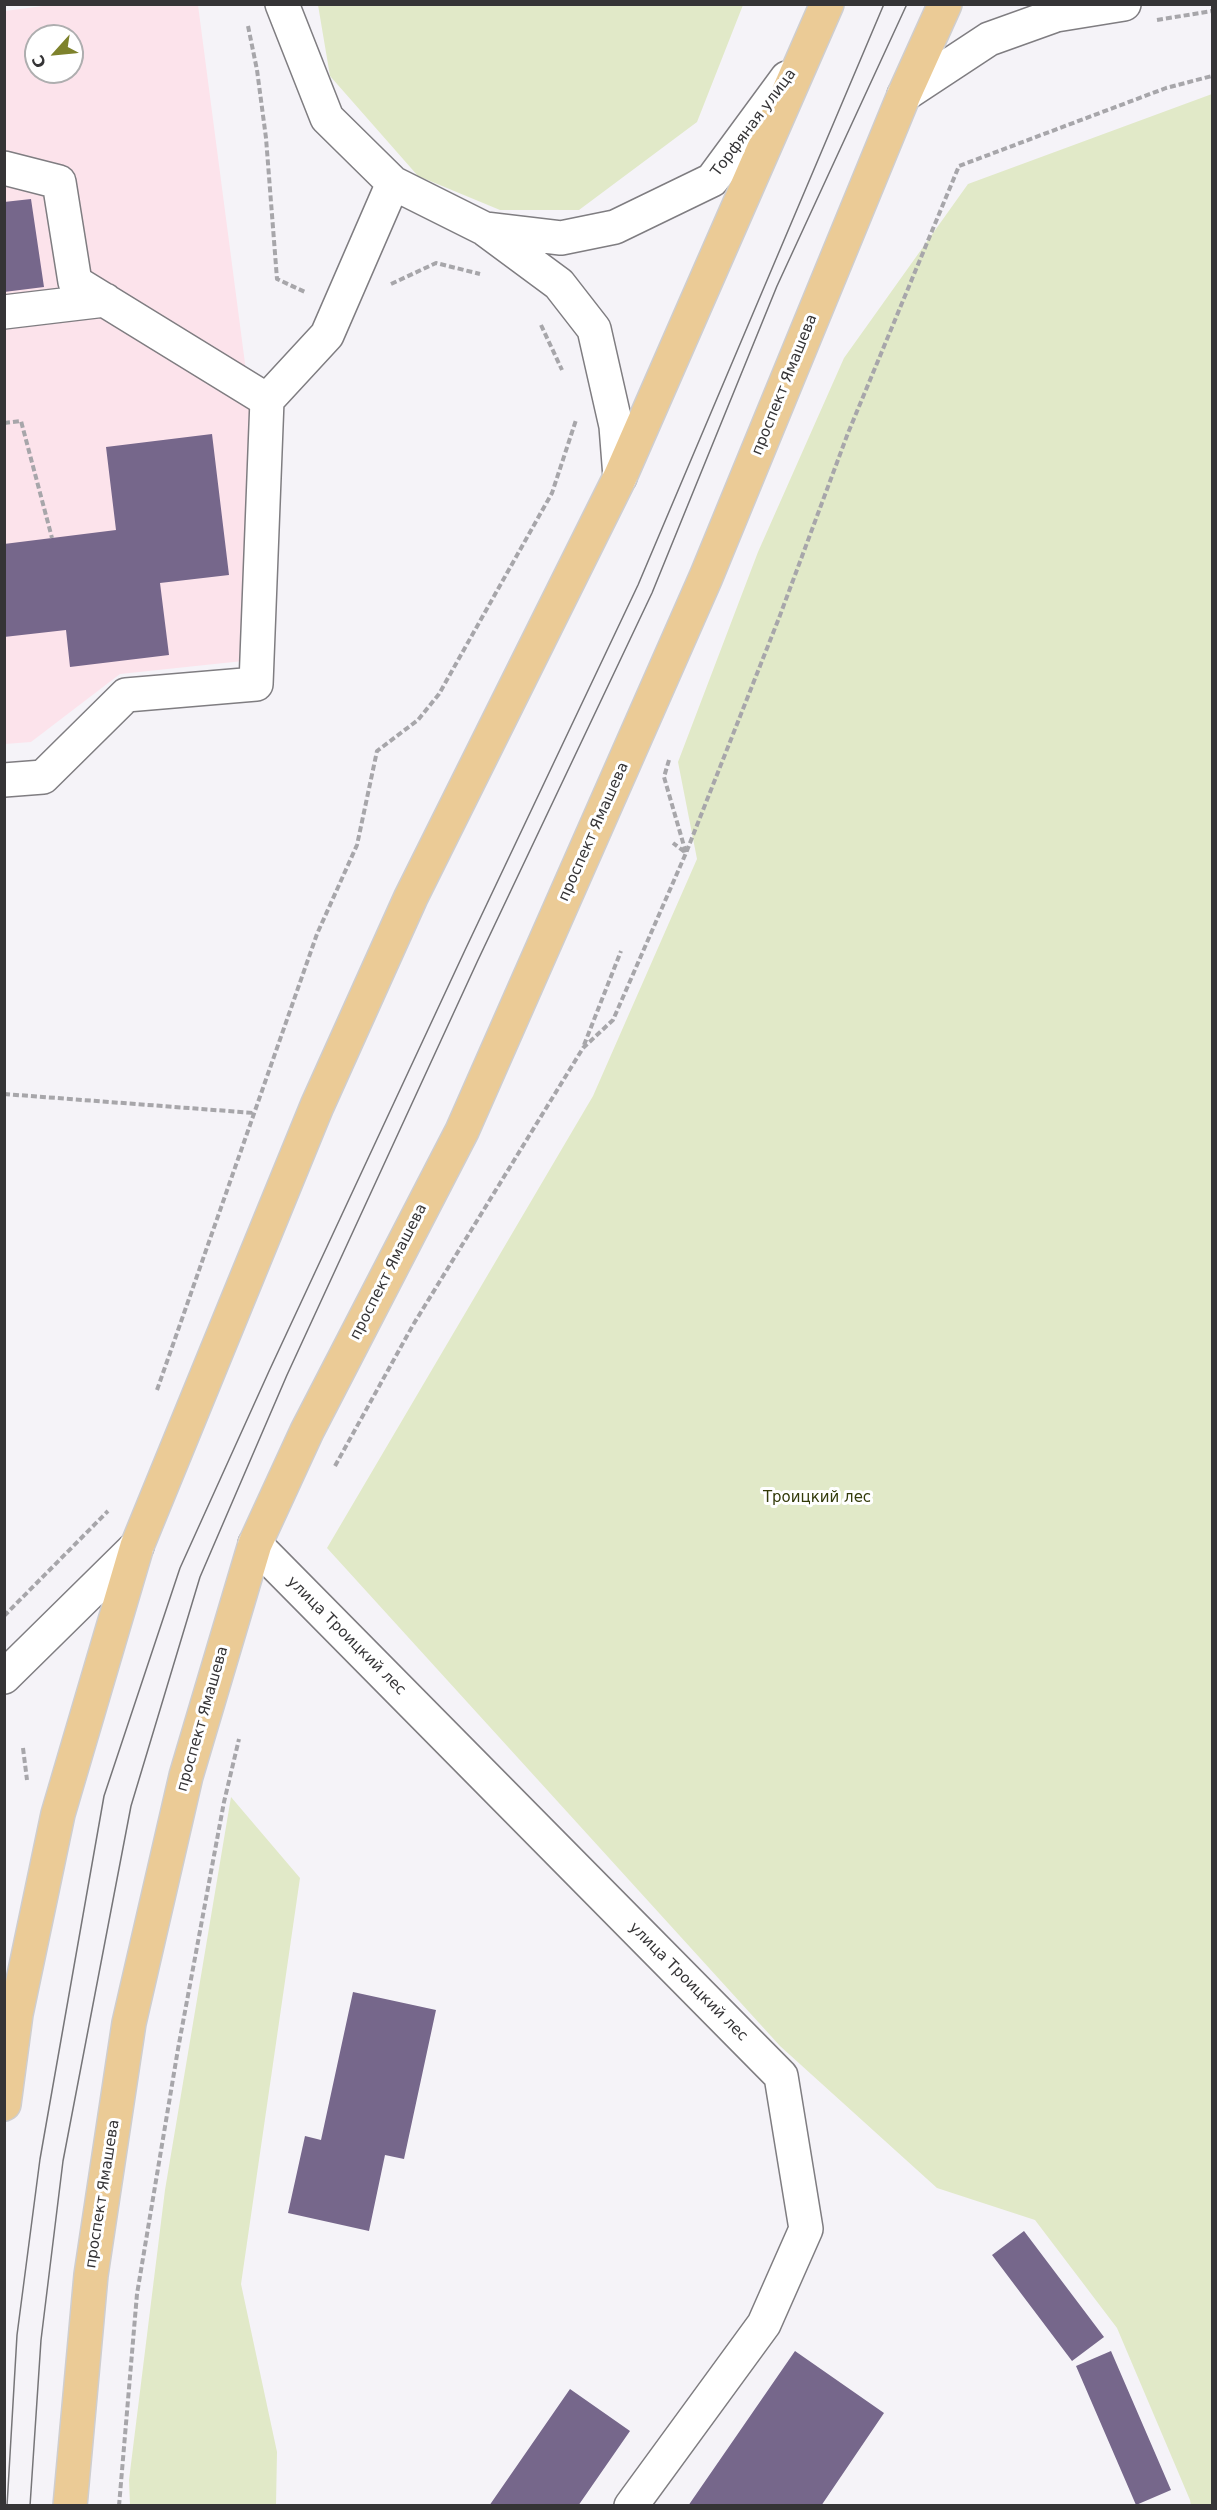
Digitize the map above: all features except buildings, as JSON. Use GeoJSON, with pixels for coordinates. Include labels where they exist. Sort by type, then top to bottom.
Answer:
{"type":"FeatureCollection","features":[{"type":"Feature","properties":{"kind":"main road"},"geometry":{"type":"LineString","coordinates":[[4,2104],[16,2014],[58,1814],[137,1546],[313,1116],[393,938],[620,477],[827,4]]}},
{"type":"Feature","properties":{"kind":"main road","name":"проспект Ямашева"},"geometry":{"type":"LineString","coordinates":[[70,2505],[90,2276],[129,2023],[186,1776],[255,1544],[307,1431],[462,1131],[706,577],[904,95],[945,4]]}},
{"type":"Feature","properties":{"kind":"street","name":"Торфяная улица"},"geometry":{"type":"LineString","coordinates":[[282,4],[327,118],[393,183],[484,229],[561,238],[615,227],[712,180],[806,52]]}},
{"type":"Feature","properties":{"kind":"street"},"geometry":{"type":"LineString","coordinates":[[904,95],[989,39],[1056,15],[1124,4]]}},
{"type":"Feature","properties":{"kind":"street"},"geometry":{"type":"LineString","coordinates":[[4,168],[60,182],[75,282],[267,400]]}},
{"type":"Feature","properties":{"kind":"street"},"geometry":{"type":"LineString","coordinates":[[4,780],[43,777],[126,695],[256,684],[267,400],[327,335],[393,183]]}},
{"type":"Feature","properties":{"kind":"street"},"geometry":{"type":"LineString","coordinates":[[484,229],[559,284],[594,329],[616,426],[620,477]]}},
{"type":"Feature","properties":{"kind":"street"},"geometry":{"type":"LineString","coordinates":[[4,312],[105,300]]}},
{"type":"Feature","properties":{"kind":"street","name":"улица Троицкий лес"},"geometry":{"type":"LineString","coordinates":[[255,1544],[781,2076],[806,2229],[764,2324],[631,2505]]}},
{"type":"Feature","properties":{"kind":"street"},"geometry":{"type":"LineString","coordinates":[[4,1677],[137,1546]]}},
{"type":"Feature","properties":{"kind":"path"},"geometry":{"type":"LineString","coordinates":[[1155,20],[1212,11]]}},
{"type":"Feature","properties":{"kind":"path"},"geometry":{"type":"LineString","coordinates":[[247,19],[257,70],[266,138],[277,279],[339,308],[436,263],[481,274]]}},
{"type":"Feature","properties":{"kind":"path"},"geometry":{"type":"LineString","coordinates":[[583,1048],[613,1020],[686,853],[779,618],[848,434],[959,166],[1166,88],[1212,76]]}},
{"type":"Feature","properties":{"kind":"path"},"geometry":{"type":"LineString","coordinates":[[540,323],[563,372]]}},
{"type":"Feature","properties":{"kind":"path"},"geometry":{"type":"LineString","coordinates":[[155,1396],[317,934],[357,845],[377,751],[418,720],[439,694],[552,494],[578,414]]}},
{"type":"Feature","properties":{"kind":"path"},"geometry":{"type":"LineString","coordinates":[[4,423],[21,421],[52,538]]}},
{"type":"Feature","properties":{"kind":"path"},"geometry":{"type":"LineString","coordinates":[[670,754],[664,777],[686,853]]}},
{"type":"Feature","properties":{"kind":"path"},"geometry":{"type":"LineString","coordinates":[[673,843],[686,853]]}},
{"type":"Feature","properties":{"kind":"path"},"geometry":{"type":"LineString","coordinates":[[334,1467],[412,1325],[583,1048],[621,951]]}},
{"type":"Feature","properties":{"kind":"path"},"geometry":{"type":"LineString","coordinates":[[4,1094],[254,1113]]}},
{"type":"Feature","properties":{"kind":"path"},"geometry":{"type":"LineString","coordinates":[[4,1616],[107,1513],[112,1503]]}},
{"type":"Feature","properties":{"kind":"path"},"geometry":{"type":"LineString","coordinates":[[119,2505],[137,2294],[180,2037],[224,1802],[241,1731]]}},
{"type":"Feature","properties":{"kind":"shaded area"},"geometry":{"type":"Polygon","coordinates":[[[58,4],[198,5],[254,432],[243,661],[120,674],[31,742],[5,744],[5,11],[58,4]]]}},
{"type":"Feature","properties":{"kind":"green space"},"geometry":{"type":"Polygon","coordinates":[[[318,4],[743,5],[697,122],[579,210],[500,210],[418,176],[330,76],[318,4]]]}},
{"type":"Feature","properties":{"kind":"green space","name":"Троицкий лес"},"geometry":{"type":"Polygon","coordinates":[[[1212,94],[1212,2505],[1191,2506],[1117,2328],[1035,2220],[937,2188],[780,2046],[327,1548],[593,1096],[697,859],[678,762],[758,552],[844,358],[968,184],[1212,94]]]}},
{"type":"Feature","properties":{"kind":"green space"},"geometry":{"type":"Polygon","coordinates":[[[231,1797],[300,1878],[241,2284],[277,2452],[276,2505],[130,2505],[129,2480],[165,2190],[231,1797]]]}},
{"type":"Feature","properties":{"kind":"tram line"},"geometry":{"type":"LineString","coordinates":[[7,2506],[17,2335],[40,2159],[104,1796],[180,1568],[466,948],[638,585],[884,4]]}},
{"type":"Feature","properties":{"kind":"tram line"},"geometry":{"type":"LineString","coordinates":[[30,2506],[41,2340],[63,2161],[131,1806],[200,1577],[287,1375],[478,960],[652,593],[777,286],[907,4]]}}]}
